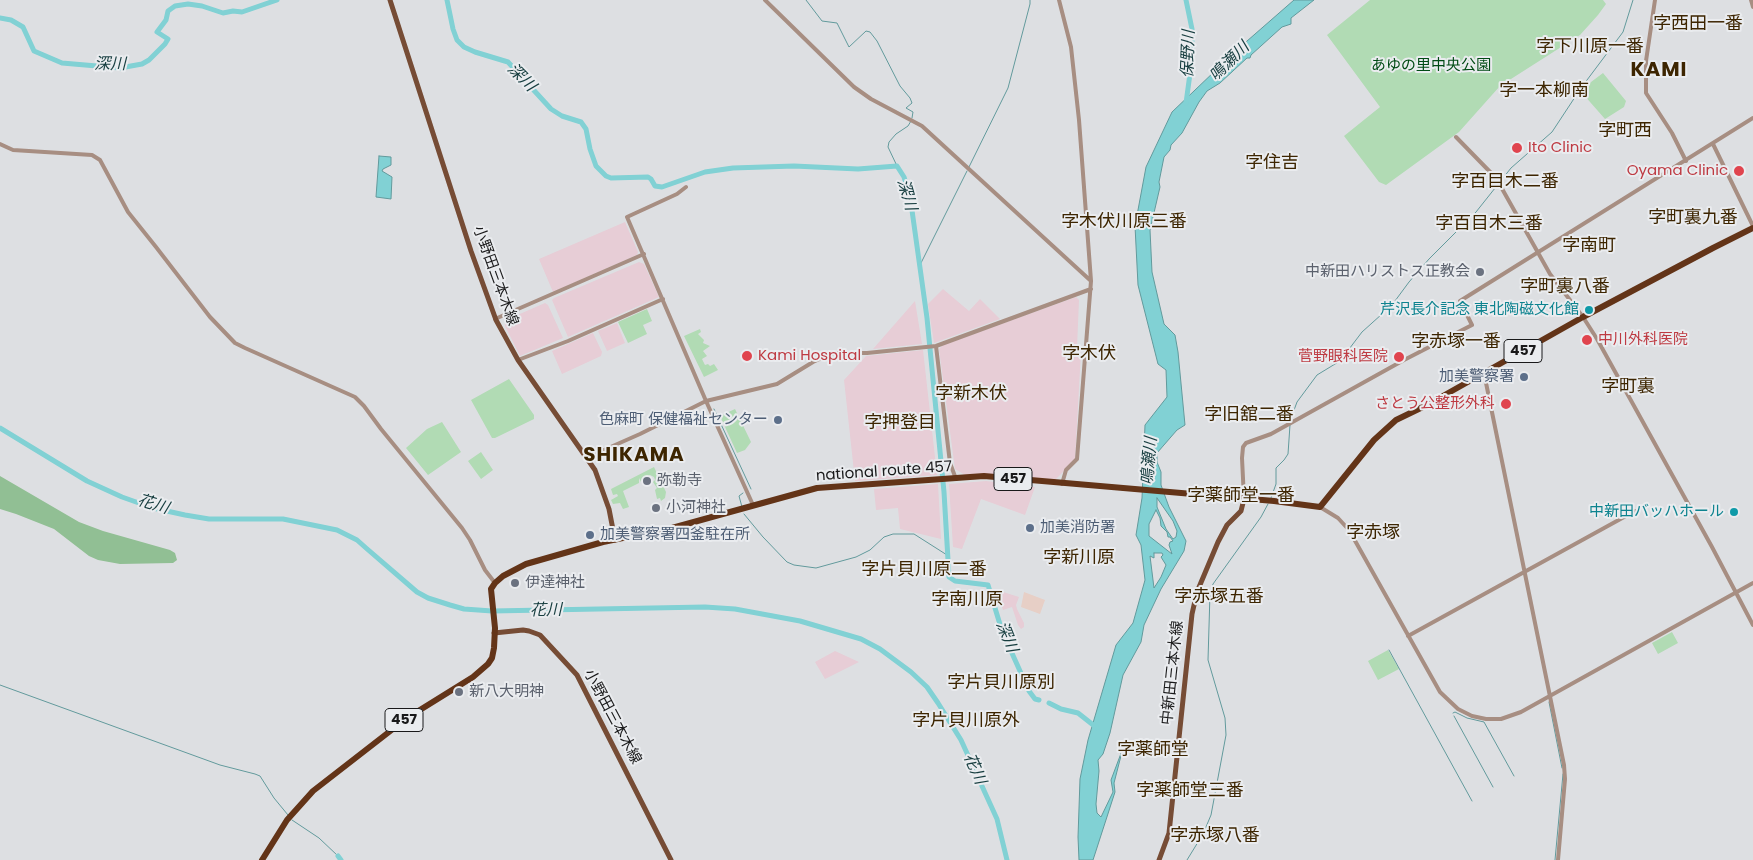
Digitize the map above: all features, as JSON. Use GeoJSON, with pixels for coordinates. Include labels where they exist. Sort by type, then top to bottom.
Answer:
{"type":"FeatureCollection","features":[{"type":"Feature","properties":{"kind":"highway","name":"457"},"geometry":{"type":"LineString","coordinates":[[1244,499],[1320,507],[1374,440],[1396,420],[1484,374],[1583,317],[1753,227]]}},
{"type":"Feature","properties":{"kind":"highway","name":"national route 457"},"geometry":{"type":"LineString","coordinates":[[495,584],[512,571],[534,561],[615,540],[665,530],[817,488],[984,476],[1244,499]]}},
{"type":"Feature","properties":{"kind":"highway","name":"457"},"geometry":{"type":"LineString","coordinates":[[262,860],[296,808],[325,782],[407,718],[484,669],[492,658],[494,648],[495,630],[491,589],[495,584]]}},
{"type":"Feature","properties":{"kind":"main road","name":"小野田三本木線"},"geometry":{"type":"LineString","coordinates":[[390,0],[471,252],[495,319],[518,360],[596,470],[605,494],[615,540]]}},
{"type":"Feature","properties":{"kind":"main road","name":"中新田三本木線"},"geometry":{"type":"LineString","coordinates":[[1159,860],[1169,833],[1192,614],[1201,584],[1218,542],[1227,525],[1241,511],[1244,499]]}},
{"type":"Feature","properties":{"kind":"main road","name":"小野田三本木線"},"geometry":{"type":"LineString","coordinates":[[495,630],[523,630],[540,635],[577,674],[671,860]]}},
{"type":"Feature","properties":{"kind":"street"},"geometry":{"type":"LineString","coordinates":[[765,0],[854,87],[871,99],[922,126],[1091,281]]}},
{"type":"Feature","properties":{"kind":"street"},"geometry":{"type":"LineString","coordinates":[[1059,0],[1071,47],[1079,115],[1091,281],[1077,459],[1066,470],[1062,484]]}},
{"type":"Feature","properties":{"kind":"street"},"geometry":{"type":"LineString","coordinates":[[1655,0],[1646,62],[1646,93],[1672,133],[1686,161]]}},
{"type":"Feature","properties":{"kind":"street"},"geometry":{"type":"LineString","coordinates":[[1751,0],[1753,7]]}},
{"type":"Feature","properties":{"kind":"street"},"geometry":{"type":"LineString","coordinates":[[1244,499],[1243,448],[1246,443],[1262,438],[1285,426],[1472,325],[1460,301],[1753,118]]}},
{"type":"Feature","properties":{"kind":"street"},"geometry":{"type":"LineString","coordinates":[[1456,136],[1496,178],[1555,282],[1583,317],[1597,339],[1679,486],[1753,625]]}},
{"type":"Feature","properties":{"kind":"street"},"geometry":{"type":"LineString","coordinates":[[0,144],[14,150],[81,153],[92,155],[100,160],[128,212],[210,317],[235,343],[355,397],[462,528],[485,570],[495,584]]}},
{"type":"Feature","properties":{"kind":"street"},"geometry":{"type":"LineString","coordinates":[[1712,144],[1753,227]]}},
{"type":"Feature","properties":{"kind":"street"},"geometry":{"type":"LineString","coordinates":[[686,187],[676,194],[627,217],[753,505]]}},
{"type":"Feature","properties":{"kind":"street"},"geometry":{"type":"LineString","coordinates":[[495,319],[644,254]]}},
{"type":"Feature","properties":{"kind":"street"},"geometry":{"type":"LineString","coordinates":[[588,457],[640,434],[706,401],[777,384],[813,362],[834,353],[867,353],[934,346],[1091,289]]}},
{"type":"Feature","properties":{"kind":"street"},"geometry":{"type":"LineString","coordinates":[[518,360],[568,341],[663,299]]}},
{"type":"Feature","properties":{"kind":"street"},"geometry":{"type":"LineString","coordinates":[[934,346],[953,479]]}},
{"type":"Feature","properties":{"kind":"street"},"geometry":{"type":"LineString","coordinates":[[1484,374],[1526,571],[1565,772],[1558,860]]}},
{"type":"Feature","properties":{"kind":"street"},"geometry":{"type":"LineString","coordinates":[[1320,507],[1338,518],[1349,530],[1440,692],[1465,713],[1486,719],[1509,717],[1521,712],[1753,583]]}},
{"type":"Feature","properties":{"kind":"street"},"geometry":{"type":"LineString","coordinates":[[1408,636],[1635,511]]}},
{"type":"Feature","properties":{"kind":"shaded area"},"geometry":{"type":"Polygon","coordinates":[[[625,222],[638,252],[637,255],[553,292],[539,259],[625,222]]]}},
{"type":"Feature","properties":{"kind":"shaded area"},"geometry":{"type":"Polygon","coordinates":[[[639,262],[644,264],[659,297],[568,337],[552,300],[639,262]]]}},
{"type":"Feature","properties":{"kind":"shaded area"},"geometry":{"type":"Polygon","coordinates":[[[943,289],[969,311],[980,299],[1000,319],[934,343],[928,304],[943,289]]]}},
{"type":"Feature","properties":{"kind":"shaded area"},"geometry":{"type":"Polygon","coordinates":[[[1076,297],[1079,300],[1077,348],[1081,352],[1075,460],[1055,480],[965,475],[955,469],[939,349],[943,345],[1076,297]]]}},
{"type":"Feature","properties":{"kind":"shaded area"},"geometry":{"type":"Polygon","coordinates":[[[915,301],[922,344],[873,349],[915,301]]]}},
{"type":"Feature","properties":{"kind":"shaded area"},"geometry":{"type":"Polygon","coordinates":[[[545,303],[548,305],[563,338],[520,356],[505,326],[506,320],[545,303]]]}},
{"type":"Feature","properties":{"kind":"shaded area"},"geometry":{"type":"Polygon","coordinates":[[[617,323],[625,343],[607,351],[598,331],[617,323]]]}},
{"type":"Feature","properties":{"kind":"shaded area"},"geometry":{"type":"Polygon","coordinates":[[[593,333],[602,352],[601,356],[562,374],[552,351],[593,333]]]}},
{"type":"Feature","properties":{"kind":"shaded area"},"geometry":{"type":"Polygon","coordinates":[[[923,350],[937,475],[855,481],[844,380],[866,356],[923,350]]]}},
{"type":"Feature","properties":{"kind":"shaded area"},"geometry":{"type":"Polygon","coordinates":[[[986,481],[1035,487],[1025,515],[981,499],[962,549],[953,547],[949,484],[986,481]]]}},
{"type":"Feature","properties":{"kind":"shaded area"},"geometry":{"type":"Polygon","coordinates":[[[938,484],[941,539],[900,529],[898,508],[876,510],[874,489],[938,484]]]}},
{"type":"Feature","properties":{"kind":"shaded area"},"geometry":{"type":"Polygon","coordinates":[[[1000,591],[1019,597],[1016,605],[1024,623],[1024,627],[1021,629],[1012,607],[1003,610],[998,595],[1000,591]]]}},
{"type":"Feature","properties":{"kind":"shaded area"},"geometry":{"type":"Polygon","coordinates":[[[1024,592],[1045,600],[1040,614],[1021,607],[1024,592]]]}},
{"type":"Feature","properties":{"kind":"shaded area"},"geometry":{"type":"Polygon","coordinates":[[[835,651],[859,662],[825,679],[815,662],[835,651]]]}},
{"type":"Feature","properties":{"kind":"green space","name":"あゆの里中央公園"},"geometry":{"type":"Polygon","coordinates":[[[1370,0],[1603,0],[1606,4],[1580,35],[1500,86],[1459,132],[1386,185],[1379,182],[1344,136],[1380,107],[1327,35],[1370,0]]]}},
{"type":"Feature","properties":{"kind":"green space"},"geometry":{"type":"Polygon","coordinates":[[[1603,73],[1626,101],[1624,107],[1605,119],[1583,94],[1591,82],[1603,73]]]}},
{"type":"Feature","properties":{"kind":"green space"},"geometry":{"type":"Polygon","coordinates":[[[647,309],[652,321],[643,325],[647,334],[628,343],[618,322],[647,309]]]}},
{"type":"Feature","properties":{"kind":"green space"},"geometry":{"type":"Polygon","coordinates":[[[700,329],[701,332],[698,334],[704,340],[703,343],[710,346],[703,351],[707,356],[702,359],[705,365],[708,364],[710,366],[714,364],[718,370],[704,377],[684,336],[700,329]]]}},
{"type":"Feature","properties":{"kind":"green space"},"geometry":{"type":"Polygon","coordinates":[[[509,379],[534,415],[534,419],[492,438],[471,400],[509,379]]]}},
{"type":"Feature","properties":{"kind":"green space"},"geometry":{"type":"Polygon","coordinates":[[[735,409],[751,442],[745,450],[737,453],[720,416],[735,409]]]}},
{"type":"Feature","properties":{"kind":"green space"},"geometry":{"type":"Polygon","coordinates":[[[442,422],[461,452],[428,475],[406,448],[427,429],[442,422]]]}},
{"type":"Feature","properties":{"kind":"green space"},"geometry":{"type":"Polygon","coordinates":[[[481,452],[493,470],[481,479],[468,461],[481,452]]]}},
{"type":"Feature","properties":{"kind":"green space"},"geometry":{"type":"Polygon","coordinates":[[[654,467],[666,492],[665,498],[661,501],[660,498],[657,499],[655,490],[657,488],[653,482],[655,480],[650,475],[642,478],[641,482],[639,478],[639,483],[623,491],[629,507],[623,509],[620,503],[613,504],[611,500],[618,496],[617,494],[613,495],[611,489],[654,467]]]}},
{"type":"Feature","properties":{"kind":"green space"},"geometry":{"type":"Polygon","coordinates":[[[0,476],[79,522],[103,531],[170,550],[175,553],[177,560],[173,563],[120,564],[98,560],[89,556],[54,529],[0,509],[0,476]]]}},
{"type":"Feature","properties":{"kind":"green space"},"geometry":{"type":"Polygon","coordinates":[[[1672,632],[1678,643],[1658,654],[1652,643],[1672,632]]]}},
{"type":"Feature","properties":{"kind":"green space"},"geometry":{"type":"Polygon","coordinates":[[[1388,650],[1399,669],[1378,680],[1368,661],[1388,650]]]}},
{"type":"Feature","properties":{"kind":"water","name":"鳴瀬川"},"geometry":{"type":"Polygon","coordinates":[[[1294,0],[1314,0],[1291,18],[1291,24],[1282,27],[1250,58],[1247,58],[1220,83],[1207,91],[1182,133],[1171,145],[1170,150],[1164,157],[1159,182],[1160,187],[1150,230],[1152,272],[1164,324],[1175,335],[1185,425],[1177,430],[1157,453],[1157,462],[1161,472],[1161,485],[1169,507],[1186,541],[1184,551],[1161,589],[1144,625],[1141,642],[1123,675],[1110,733],[1103,754],[1098,760],[1096,804],[1097,813],[1101,817],[1113,792],[1111,780],[1123,748],[1114,783],[1115,792],[1093,860],[1079,860],[1080,779],[1088,740],[1116,645],[1133,623],[1145,580],[1141,545],[1136,535],[1142,498],[1145,425],[1167,397],[1166,370],[1158,364],[1138,285],[1135,226],[1146,167],[1172,112],[1239,48],[1294,0]],[[1157,498],[1157,507],[1166,529],[1173,539],[1176,537],[1177,531],[1173,521],[1157,498]],[[1156,510],[1149,524],[1149,536],[1172,554],[1169,545],[1173,541],[1161,526],[1156,510]],[[1154,553],[1154,558],[1150,556],[1154,588],[1166,565],[1161,557],[1162,553],[1154,553]]]}},
{"type":"Feature","properties":{"kind":"water"},"geometry":{"type":"Polygon","coordinates":[[[379,156],[391,157],[391,165],[382,171],[392,177],[391,199],[376,197],[379,156]]]}},
{"type":"Feature","properties":{"kind":"waterway","name":"深川"},"geometry":{"type":"LineString","coordinates":[[0,18],[11,20],[23,27],[34,51],[62,63],[120,68],[142,64],[149,60],[165,44],[168,39],[157,32],[166,20],[168,11],[175,6],[188,4],[202,6],[223,13],[242,12],[277,0]]}},
{"type":"Feature","properties":{"kind":"waterway","name":"深川"},"geometry":{"type":"LineString","coordinates":[[447,0],[457,40],[464,47],[475,52],[508,62],[551,109],[562,116],[581,122],[586,129],[596,166],[606,176],[611,178],[648,177],[655,186],[662,187],[705,172],[733,168],[794,166],[858,169],[897,166],[904,177],[910,196],[927,318],[944,492],[949,577],[955,581],[988,585],[1002,631],[1029,691],[1035,699],[1039,700]]}},
{"type":"Feature","properties":{"kind":"waterway"},"geometry":{"type":"LineString","coordinates":[[806,0],[822,21],[837,23],[849,47],[866,31],[870,32],[877,41],[900,86],[910,98],[912,103],[906,108],[913,112],[912,118]]}},
{"type":"Feature","properties":{"kind":"waterway"},"geometry":{"type":"LineString","coordinates":[[969,167],[1008,88],[1030,0]]}},
{"type":"Feature","properties":{"kind":"waterway","name":"保野川"},"geometry":{"type":"LineString","coordinates":[[1186,0],[1192,29],[1192,59],[1186,103]]}},
{"type":"Feature","properties":{"kind":"waterway"},"geometry":{"type":"LineString","coordinates":[[1290,421],[1297,402],[1317,375],[1340,361],[1362,332],[1392,305],[1429,259],[1476,212],[1511,168],[1552,132],[1581,88],[1623,32],[1633,0]]}},
{"type":"Feature","properties":{"kind":"waterway"},"geometry":{"type":"LineString","coordinates":[[897,166],[888,147],[889,142],[896,134],[908,126],[911,121]]}},
{"type":"Feature","properties":{"kind":"waterway"},"geometry":{"type":"LineString","coordinates":[[919,267],[967,171]]}},
{"type":"Feature","properties":{"kind":"waterway"},"geometry":{"type":"LineString","coordinates":[[714,409],[751,489]]}},
{"type":"Feature","properties":{"kind":"waterway"},"geometry":{"type":"LineString","coordinates":[[1271,498],[1276,484],[1276,468],[1288,454],[1290,425]]}},
{"type":"Feature","properties":{"kind":"waterway","name":"花川"},"geometry":{"type":"LineString","coordinates":[[0,428],[87,481],[122,497],[153,508],[209,519],[283,519],[337,530],[357,540],[417,592],[428,598],[464,609],[492,611],[705,607],[735,609],[800,621],[861,639],[880,649],[911,672],[927,687],[938,703],[961,740],[997,819],[1007,860]]}},
{"type":"Feature","properties":{"kind":"waterway"},"geometry":{"type":"LineString","coordinates":[[742,507],[739,496],[743,493]]}},
{"type":"Feature","properties":{"kind":"waterway"},"geometry":{"type":"LineString","coordinates":[[1187,860],[1203,834],[1211,815],[1226,735],[1225,718],[1208,660],[1210,593],[1213,584],[1261,517],[1268,504]]}},
{"type":"Feature","properties":{"kind":"waterway"},"geometry":{"type":"LineString","coordinates":[[744,514],[787,562],[794,565],[816,568],[856,557],[870,550],[884,537],[893,534],[914,534],[947,555]]}},
{"type":"Feature","properties":{"kind":"waterway"},"geometry":{"type":"LineString","coordinates":[[1389,650],[1472,801]]}},
{"type":"Feature","properties":{"kind":"waterway"},"geometry":{"type":"LineString","coordinates":[[0,685],[220,765],[260,776],[288,815]]}},
{"type":"Feature","properties":{"kind":"waterway"},"geometry":{"type":"LineString","coordinates":[[1549,702],[1562,768]]}},
{"type":"Feature","properties":{"kind":"waterway","name":"深川"},"geometry":{"type":"LineString","coordinates":[[1049,703],[1061,709],[1078,713],[1097,728]]}},
{"type":"Feature","properties":{"kind":"waterway"},"geometry":{"type":"LineString","coordinates":[[1453,713],[1455,712],[1467,718],[1484,722],[1514,776]]}},
{"type":"Feature","properties":{"kind":"waterway"},"geometry":{"type":"LineString","coordinates":[[1454,716],[1493,787]]}},
{"type":"Feature","properties":{"kind":"waterway"},"geometry":{"type":"LineString","coordinates":[[1555,860],[1563,774]]}},
{"type":"Feature","properties":{"kind":"waterway"},"geometry":{"type":"LineString","coordinates":[[292,820],[319,838],[338,856]]}},
{"type":"Feature","properties":{"kind":"waterway"},"geometry":{"type":"LineString","coordinates":[[338,856],[341,860]]}},
{"type":"Feature","properties":{"kind":"place","name":"Ito Clinic"},"geometry":{"type":"Point","coordinates":[1517,148]}},
{"type":"Feature","properties":{"kind":"place","name":"Oyama Clinic"},"geometry":{"type":"Point","coordinates":[1739,171]}},
{"type":"Feature","properties":{"kind":"place","name":"中新田ハリストス正教会"},"geometry":{"type":"Point","coordinates":[1480,272]}},
{"type":"Feature","properties":{"kind":"place","name":"芹沢長介記念 東北陶磁文化館"},"geometry":{"type":"Point","coordinates":[1589,310]}},
{"type":"Feature","properties":{"kind":"place","name":"中川外科医院"},"geometry":{"type":"Point","coordinates":[1587,340]}},
{"type":"Feature","properties":{"kind":"place","name":"Kami Hospital"},"geometry":{"type":"Point","coordinates":[747,356]}},
{"type":"Feature","properties":{"kind":"place","name":"菅野眼科医院"},"geometry":{"type":"Point","coordinates":[1399,357]}},
{"type":"Feature","properties":{"kind":"place","name":"加美警察署"},"geometry":{"type":"Point","coordinates":[1524,377]}},
{"type":"Feature","properties":{"kind":"place","name":"さとう公整形外科"},"geometry":{"type":"Point","coordinates":[1506,404]}},
{"type":"Feature","properties":{"kind":"place","name":"色麻町 保健福祉センター"},"geometry":{"type":"Point","coordinates":[778,420]}},
{"type":"Feature","properties":{"kind":"place","name":"弥勒寺"},"geometry":{"type":"Point","coordinates":[647,481]}},
{"type":"Feature","properties":{"kind":"place","name":"小河神社"},"geometry":{"type":"Point","coordinates":[656,508]}},
{"type":"Feature","properties":{"kind":"place","name":"中新田バッハホール"},"geometry":{"type":"Point","coordinates":[1734,512]}},
{"type":"Feature","properties":{"kind":"place","name":"加美消防署"},"geometry":{"type":"Point","coordinates":[1030,528]}},
{"type":"Feature","properties":{"kind":"place","name":"加美警察署四釜駐在所"},"geometry":{"type":"Point","coordinates":[590,535]}},
{"type":"Feature","properties":{"kind":"place","name":"伊達神社"},"geometry":{"type":"Point","coordinates":[515,583]}},
{"type":"Feature","properties":{"kind":"place","name":"新八大明神"},"geometry":{"type":"Point","coordinates":[459,692]}},
{"type":"Feature","properties":{"kind":"district","name":"字西田一番"},"geometry":{"type":"Point","coordinates":[1698,24]}},
{"type":"Feature","properties":{"kind":"district","name":"字下川原一番"},"geometry":{"type":"Point","coordinates":[1590,47]}},
{"type":"Feature","properties":{"kind":"district","name":"KAMI"},"geometry":{"type":"Point","coordinates":[1659,71]}},
{"type":"Feature","properties":{"kind":"district","name":"字一本柳南"},"geometry":{"type":"Point","coordinates":[1544,91]}},
{"type":"Feature","properties":{"kind":"district","name":"字町西"},"geometry":{"type":"Point","coordinates":[1625,131]}},
{"type":"Feature","properties":{"kind":"district","name":"字住吉"},"geometry":{"type":"Point","coordinates":[1272,163]}},
{"type":"Feature","properties":{"kind":"district","name":"字百目木二番"},"geometry":{"type":"Point","coordinates":[1505,182]}},
{"type":"Feature","properties":{"kind":"district","name":"字町裏九番"},"geometry":{"type":"Point","coordinates":[1693,218]}},
{"type":"Feature","properties":{"kind":"district","name":"字木伏川原三番"},"geometry":{"type":"Point","coordinates":[1124,222]}},
{"type":"Feature","properties":{"kind":"district","name":"字百目木三番"},"geometry":{"type":"Point","coordinates":[1489,224]}},
{"type":"Feature","properties":{"kind":"district","name":"字南町"},"geometry":{"type":"Point","coordinates":[1589,246]}},
{"type":"Feature","properties":{"kind":"district","name":"字町裏八番"},"geometry":{"type":"Point","coordinates":[1565,287]}},
{"type":"Feature","properties":{"kind":"district","name":"字赤塚一番"},"geometry":{"type":"Point","coordinates":[1456,342]}},
{"type":"Feature","properties":{"kind":"district","name":"字木伏"},"geometry":{"type":"Point","coordinates":[1089,354]}},
{"type":"Feature","properties":{"kind":"district","name":"字町裏"},"geometry":{"type":"Point","coordinates":[1628,387]}},
{"type":"Feature","properties":{"kind":"district","name":"字新木伏"},"geometry":{"type":"Point","coordinates":[971,394]}},
{"type":"Feature","properties":{"kind":"district","name":"字旧舘二番"},"geometry":{"type":"Point","coordinates":[1249,415]}},
{"type":"Feature","properties":{"kind":"district","name":"字押登目"},"geometry":{"type":"Point","coordinates":[900,423]}},
{"type":"Feature","properties":{"kind":"district","name":"SHIKAMA"},"geometry":{"type":"Point","coordinates":[634,456]}},
{"type":"Feature","properties":{"kind":"district","name":"字薬師堂一番"},"geometry":{"type":"Point","coordinates":[1241,496]}},
{"type":"Feature","properties":{"kind":"district","name":"字赤塚"},"geometry":{"type":"Point","coordinates":[1373,533]}},
{"type":"Feature","properties":{"kind":"district","name":"字新川原"},"geometry":{"type":"Point","coordinates":[1079,558]}},
{"type":"Feature","properties":{"kind":"district","name":"字片貝川原二番"},"geometry":{"type":"Point","coordinates":[924,570]}},
{"type":"Feature","properties":{"kind":"district","name":"字赤塚五番"},"geometry":{"type":"Point","coordinates":[1219,597]}},
{"type":"Feature","properties":{"kind":"district","name":"字南川原"},"geometry":{"type":"Point","coordinates":[967,600]}},
{"type":"Feature","properties":{"kind":"district","name":"字片貝川原別"},"geometry":{"type":"Point","coordinates":[1001,683]}},
{"type":"Feature","properties":{"kind":"district","name":"字片貝川原外"},"geometry":{"type":"Point","coordinates":[966,721]}},
{"type":"Feature","properties":{"kind":"district","name":"字薬師堂"},"geometry":{"type":"Point","coordinates":[1153,750]}},
{"type":"Feature","properties":{"kind":"district","name":"字薬師堂三番"},"geometry":{"type":"Point","coordinates":[1190,791]}},
{"type":"Feature","properties":{"kind":"district","name":"字赤塚八番"},"geometry":{"type":"Point","coordinates":[1215,836]}}]}
